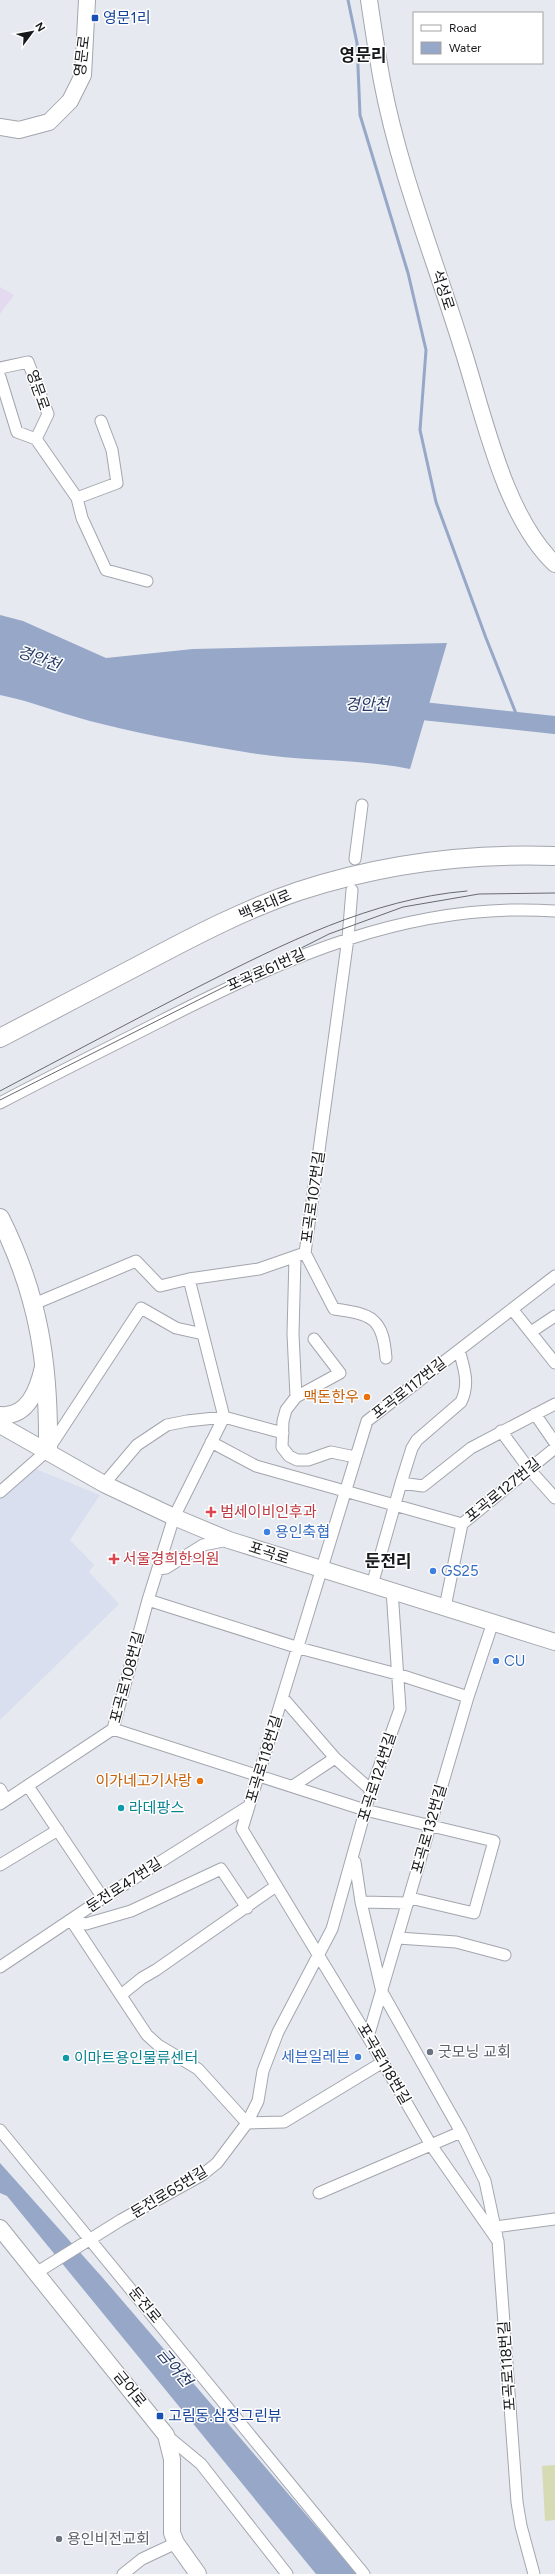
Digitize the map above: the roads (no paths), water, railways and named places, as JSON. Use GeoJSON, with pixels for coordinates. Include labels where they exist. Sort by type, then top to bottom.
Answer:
{"type":"FeatureCollection","features":[{"type":"Feature","properties":{"kind":"main road","name":"백옥대로"},"geometry":{"type":"LineString","coordinates":[[0,1038],[201,932],[298,892],[381,869],[422,862],[508,855],[555,856]]}},
{"type":"Feature","properties":{"kind":"main road"},"geometry":{"type":"LineString","coordinates":[[0,1218],[34,1304],[45,1356],[49,1397],[48,1450]]}},
{"type":"Feature","properties":{"kind":"street","name":"영문로"},"geometry":{"type":"LineString","coordinates":[[0,127],[19,130],[49,122],[70,101],[83,75],[87,0]]}},
{"type":"Feature","properties":{"kind":"street","name":"석성로"},"geometry":{"type":"LineString","coordinates":[[369,0],[382,82],[414,202],[462,346],[471,381],[514,506],[543,553],[555,564]]}},
{"type":"Feature","properties":{"kind":"street","name":"영문로"},"geometry":{"type":"LineString","coordinates":[[0,368],[28,362],[48,414],[36,439]]}},
{"type":"Feature","properties":{"kind":"street"},"geometry":{"type":"LineString","coordinates":[[0,377],[17,432],[36,439],[77,498],[82,518],[106,570],[147,581]]}},
{"type":"Feature","properties":{"kind":"street"},"geometry":{"type":"LineString","coordinates":[[77,498],[117,483],[112,450],[101,421]]}},
{"type":"Feature","properties":{"kind":"street"},"geometry":{"type":"LineString","coordinates":[[355,859],[362,805]]}},
{"type":"Feature","properties":{"kind":"street","name":"포곡로107번길"},"geometry":{"type":"LineString","coordinates":[[34,1304],[136,1261],[160,1286],[189,1279],[241,1273],[300,1255],[348,938],[352,890]]}},
{"type":"Feature","properties":{"kind":"street","name":"포곡로61번길"},"geometry":{"type":"LineString","coordinates":[[0,1103],[230,985],[317,948],[348,938],[418,921],[515,909],[555,911]]}},
{"type":"Feature","properties":{"kind":"street"},"geometry":{"type":"LineString","coordinates":[[300,1255],[334,1309],[363,1313],[372,1317],[380,1327],[385,1338],[386,1358]]}},
{"type":"Feature","properties":{"kind":"street"},"geometry":{"type":"LineString","coordinates":[[296,1397],[293,1334],[300,1255]]}},
{"type":"Feature","properties":{"kind":"street","name":"포곡로117번길"},"geometry":{"type":"LineString","coordinates":[[323,1570],[345,1489],[367,1421],[555,1276]]}},
{"type":"Feature","properties":{"kind":"street"},"geometry":{"type":"LineString","coordinates":[[174,1517],[224,1418],[189,1279]]}},
{"type":"Feature","properties":{"kind":"street"},"geometry":{"type":"LineString","coordinates":[[0,1492],[48,1450],[141,1308],[176,1328],[203,1334]]}},
{"type":"Feature","properties":{"kind":"street"},"geometry":{"type":"LineString","coordinates":[[512,1309],[555,1363]]}},
{"type":"Feature","properties":{"kind":"street"},"geometry":{"type":"LineString","coordinates":[[531,1332],[555,1316]]}},
{"type":"Feature","properties":{"kind":"street"},"geometry":{"type":"LineString","coordinates":[[314,1339],[340,1372],[296,1397],[286,1410],[282,1447],[289,1456],[297,1460],[308,1460],[330,1452],[355,1457]]}},
{"type":"Feature","properties":{"kind":"street"},"geometry":{"type":"LineString","coordinates":[[372,1584],[394,1504],[412,1448],[417,1440],[460,1402],[465,1394],[466,1376],[459,1350]]}},
{"type":"Feature","properties":{"kind":"street"},"geometry":{"type":"LineString","coordinates":[[0,1415],[6,1416],[21,1409],[32,1399],[39,1385],[45,1356]]}},
{"type":"Feature","properties":{"kind":"street"},"geometry":{"type":"LineString","coordinates":[[401,1483],[424,1486],[471,1448],[555,1404]]}},
{"type":"Feature","properties":{"kind":"street"},"geometry":{"type":"LineString","coordinates":[[535,1414],[555,1443]]}},
{"type":"Feature","properties":{"kind":"street"},"geometry":{"type":"LineString","coordinates":[[104,1484],[137,1445],[167,1425],[187,1421],[224,1418],[283,1433]]}},
{"type":"Feature","properties":{"kind":"street","name":"포곡로"},"geometry":{"type":"LineString","coordinates":[[0,1425],[48,1450],[104,1484],[174,1517],[229,1540],[555,1642]]}},
{"type":"Feature","properties":{"kind":"street"},"geometry":{"type":"LineString","coordinates":[[501,1431],[529,1469],[555,1498]]}},
{"type":"Feature","properties":{"kind":"street"},"geometry":{"type":"LineString","coordinates":[[211,1442],[256,1466],[345,1489],[462,1524]]}},
{"type":"Feature","properties":{"kind":"street","name":"포곡로127번길"},"geometry":{"type":"LineString","coordinates":[[445,1607],[462,1524],[555,1448]]}},
{"type":"Feature","properties":{"kind":"street","name":"포곡로108번길"},"geometry":{"type":"LineString","coordinates":[[3,1802],[114,1729],[148,1600],[174,1517]]}},
{"type":"Feature","properties":{"kind":"street"},"geometry":{"type":"LineString","coordinates":[[158,1569],[166,1568],[202,1545],[229,1540]]}},
{"type":"Feature","properties":{"kind":"street","name":"포곡로118번길"},"geometry":{"type":"LineString","coordinates":[[323,1570],[242,1829],[318,1957],[383,2062],[431,2146],[498,2241],[517,2502],[521,2526],[534,2574]]}},
{"type":"Feature","properties":{"kind":"street","name":"포곡로124번길"},"geometry":{"type":"LineString","coordinates":[[318,1957],[332,1929],[371,1790],[400,1709],[396,1674],[392,1590]]}},
{"type":"Feature","properties":{"kind":"street"},"geometry":{"type":"LineString","coordinates":[[148,1600],[299,1648],[396,1674],[468,1697]]}},
{"type":"Feature","properties":{"kind":"street","name":"포곡로132번길"},"geometry":{"type":"LineString","coordinates":[[368,2037],[468,1697],[494,1622]]}},
{"type":"Feature","properties":{"kind":"street"},"geometry":{"type":"LineString","coordinates":[[283,1698],[334,1758],[371,1790]]}},
{"type":"Feature","properties":{"kind":"street"},"geometry":{"type":"LineString","coordinates":[[114,1729],[259,1774],[365,1810],[494,1841],[474,1913],[409,1901],[361,1902]]}},
{"type":"Feature","properties":{"kind":"street"},"geometry":{"type":"LineString","coordinates":[[293,1786],[334,1758]]}},
{"type":"Feature","properties":{"kind":"street"},"geometry":{"type":"LineString","coordinates":[[28,1786],[103,1898]]}},
{"type":"Feature","properties":{"kind":"street"},"geometry":{"type":"LineString","coordinates":[[0,1789],[3,1802]]}},
{"type":"Feature","properties":{"kind":"street","name":"둔전로47번길"},"geometry":{"type":"LineString","coordinates":[[0,1967],[103,1898],[249,1806]]}},
{"type":"Feature","properties":{"kind":"street"},"geometry":{"type":"LineString","coordinates":[[0,1866],[58,1830]]}},
{"type":"Feature","properties":{"kind":"street"},"geometry":{"type":"LineString","coordinates":[[354,1854],[356,1877],[361,1902],[382,1992],[461,2132],[485,2181],[498,2241]]}},
{"type":"Feature","properties":{"kind":"street"},"geometry":{"type":"LineString","coordinates":[[71,1920],[86,1924],[132,1911],[221,1869],[247,1908]]}},
{"type":"Feature","properties":{"kind":"street"},"geometry":{"type":"LineString","coordinates":[[121,1995],[142,1978],[247,1908],[276,1886]]}},
{"type":"Feature","properties":{"kind":"street"},"geometry":{"type":"LineString","coordinates":[[71,1920],[147,2035],[158,2045],[198,2069],[247,2123],[284,2122],[383,2062]]}},
{"type":"Feature","properties":{"kind":"street"},"geometry":{"type":"LineString","coordinates":[[398,1938],[456,1942],[505,1955]]}},
{"type":"Feature","properties":{"kind":"street","name":"둔전로65번길"},"geometry":{"type":"LineString","coordinates":[[40,2271],[202,2175],[217,2163],[247,2123],[258,2101],[263,2072],[278,2032],[318,1957]]}},
{"type":"Feature","properties":{"kind":"street","name":"둔전로"},"geometry":{"type":"LineString","coordinates":[[0,2130],[87,2242],[364,2574]]}},
{"type":"Feature","properties":{"kind":"street"},"geometry":{"type":"LineString","coordinates":[[319,2193],[461,2132]]}},
{"type":"Feature","properties":{"kind":"street"},"geometry":{"type":"LineString","coordinates":[[495,2228],[555,2219]]}},
{"type":"Feature","properties":{"kind":"street","name":"금어로"},"geometry":{"type":"LineString","coordinates":[[0,2228],[40,2271],[166,2436],[172,2460],[172,2533],[176,2543],[198,2574]]}},
{"type":"Feature","properties":{"kind":"street"},"geometry":{"type":"LineString","coordinates":[[166,2436],[201,2464],[287,2574]]}},
{"type":"Feature","properties":{"kind":"street"},"geometry":{"type":"LineString","coordinates":[[123,2574],[142,2559],[176,2543]]}},
{"type":"Feature","properties":{"kind":"water","name":"경안천"},"geometry":{"type":"Polygon","coordinates":[[[0,615],[23,621],[106,658],[193,649],[447,643],[410,769],[369,763],[266,755],[191,743],[102,724],[26,701],[0,695],[0,615]]]}},
{"type":"Feature","properties":{"kind":"water","name":"금어천"},"geometry":{"type":"Polygon","coordinates":[[[0,2163],[102,2277],[357,2574],[316,2574],[7,2196],[0,2193],[0,2163]]]}},
{"type":"Feature","properties":{"kind":"waterway"},"geometry":{"type":"LineString","coordinates":[[348,0],[357,43],[360,115],[408,273],[426,350],[420,430],[436,502],[486,638],[519,721]]}},
{"type":"Feature","properties":{"kind":"waterway","name":"경안천"},"geometry":{"type":"LineString","coordinates":[[403,709],[555,725]]}},
{"type":"Feature","properties":{"kind":"tram line"},"geometry":{"type":"LineString","coordinates":[[0,1091],[198,987],[295,940],[328,926],[396,903],[467,891]]}},
{"type":"Feature","properties":{"kind":"tram line"},"geometry":{"type":"LineString","coordinates":[[0,1100],[329,934],[403,907],[479,894],[555,893]]}},
{"type":"Feature","properties":{"kind":"place","name":"영문1리"},"geometry":{"type":"Point","coordinates":[95,18]}},
{"type":"Feature","properties":{"kind":"place","name":"맥돈한우"},"geometry":{"type":"Point","coordinates":[367,1397]}},
{"type":"Feature","properties":{"kind":"place","name":"범세이비인후과"},"geometry":{"type":"Point","coordinates":[211,1512]}},
{"type":"Feature","properties":{"kind":"place","name":"용인축협"},"geometry":{"type":"Point","coordinates":[267,1532]}},
{"type":"Feature","properties":{"kind":"place","name":"서울경희한의원"},"geometry":{"type":"Point","coordinates":[114,1559]}},
{"type":"Feature","properties":{"kind":"place","name":"GS25"},"geometry":{"type":"Point","coordinates":[433,1571]}},
{"type":"Feature","properties":{"kind":"place","name":"CU"},"geometry":{"type":"Point","coordinates":[496,1661]}},
{"type":"Feature","properties":{"kind":"place","name":"이가네고기사랑"},"geometry":{"type":"Point","coordinates":[200,1781]}},
{"type":"Feature","properties":{"kind":"place","name":"라데팡스"},"geometry":{"type":"Point","coordinates":[121,1808]}},
{"type":"Feature","properties":{"kind":"place","name":"굿모닝 교회"},"geometry":{"type":"Point","coordinates":[430,2052]}},
{"type":"Feature","properties":{"kind":"place","name":"세븐일레븐"},"geometry":{"type":"Point","coordinates":[358,2057]}},
{"type":"Feature","properties":{"kind":"place","name":"이마트용인물류센터"},"geometry":{"type":"Point","coordinates":[66,2058]}},
{"type":"Feature","properties":{"kind":"place","name":"고림동.삼정그린뷰"},"geometry":{"type":"Point","coordinates":[160,2416]}},
{"type":"Feature","properties":{"kind":"place","name":"용인비전교회"},"geometry":{"type":"Point","coordinates":[59,2539]}},
{"type":"Feature","properties":{"kind":"district","name":"영문리"},"geometry":{"type":"Point","coordinates":[363,55]}},
{"type":"Feature","properties":{"kind":"district","name":"둔전리"},"geometry":{"type":"Point","coordinates":[388,1561]}}]}
